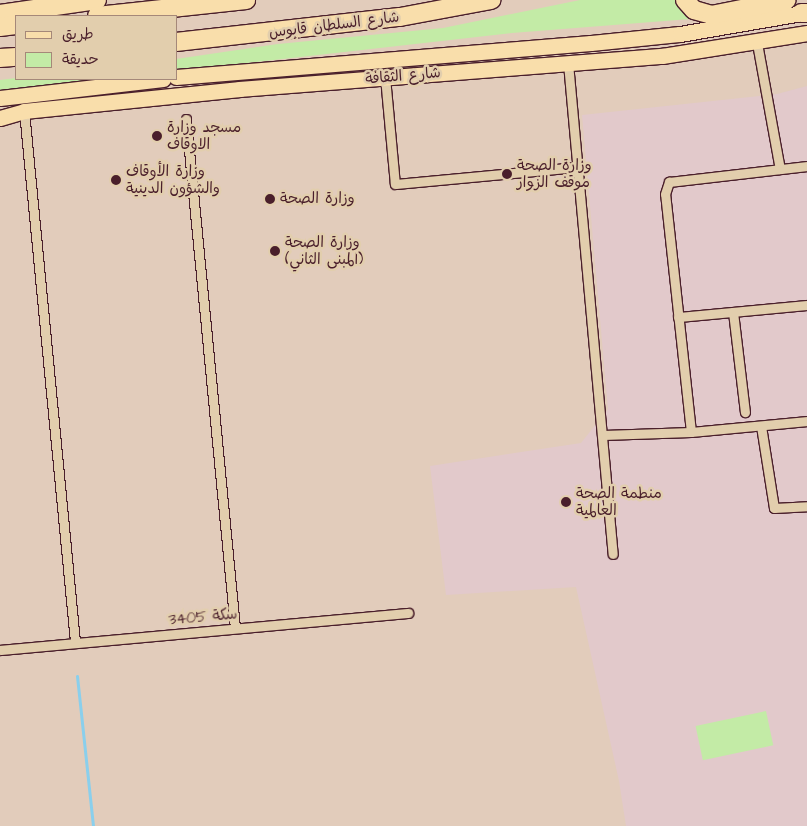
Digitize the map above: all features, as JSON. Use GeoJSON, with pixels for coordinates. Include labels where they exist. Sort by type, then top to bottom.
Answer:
{"type":"FeatureCollection","features":[{"type":"Feature","properties":{"kind":"highway"},"geometry":{"type":"LineString","coordinates":[[0,14],[97,0]]}},
{"type":"Feature","properties":{"kind":"highway"},"geometry":{"type":"LineString","coordinates":[[105,15],[246,0]]}},
{"type":"Feature","properties":{"kind":"highway","name":"شارع السلطان قابوس"},"geometry":{"type":"LineString","coordinates":[[178,42],[400,17],[491,0]]}},
{"type":"Feature","properties":{"kind":"highway"},"geometry":{"type":"LineString","coordinates":[[685,0],[694,10],[711,14],[787,0]]}},
{"type":"Feature","properties":{"kind":"highway"},"geometry":{"type":"LineString","coordinates":[[0,26],[15,25]]}},
{"type":"Feature","properties":{"kind":"highway"},"geometry":{"type":"LineString","coordinates":[[0,58],[15,57]]}},
{"type":"Feature","properties":{"kind":"main road","name":"شارع الثقافة"},"geometry":{"type":"LineString","coordinates":[[178,77],[591,43],[688,32],[805,13]]}},
{"type":"Feature","properties":{"kind":"main road","name":"شارع الثقافة"},"geometry":{"type":"LineString","coordinates":[[0,118],[24,111],[384,77],[662,56],[757,43],[807,33]]}},
{"type":"Feature","properties":{"kind":"main road"},"geometry":{"type":"LineString","coordinates":[[0,105],[10,103],[24,111],[30,100],[155,80]]}},
{"type":"Feature","properties":{"kind":"main road"},"geometry":{"type":"LineString","coordinates":[[0,98],[155,80]]}},
{"type":"Feature","properties":{"kind":"street"},"geometry":{"type":"LineString","coordinates":[[757,43],[780,169]]}},
{"type":"Feature","properties":{"kind":"street"},"geometry":{"type":"LineString","coordinates":[[568,63],[613,554]]}},
{"type":"Feature","properties":{"kind":"street"},"geometry":{"type":"LineString","coordinates":[[384,77],[395,184],[578,167]]}},
{"type":"Feature","properties":{"kind":"street"},"geometry":{"type":"LineString","coordinates":[[24,111],[74,642]]}},
{"type":"Feature","properties":{"kind":"street"},"geometry":{"type":"LineString","coordinates":[[186,119],[235,628]]}},
{"type":"Feature","properties":{"kind":"street"},"geometry":{"type":"LineString","coordinates":[[691,432],[665,194],[669,182],[807,166]]}},
{"type":"Feature","properties":{"kind":"street"},"geometry":{"type":"LineString","coordinates":[[678,317],[807,305]]}},
{"type":"Feature","properties":{"kind":"street"},"geometry":{"type":"LineString","coordinates":[[733,312],[745,412]]}},
{"type":"Feature","properties":{"kind":"street"},"geometry":{"type":"LineString","coordinates":[[602,435],[691,432],[807,421]]}},
{"type":"Feature","properties":{"kind":"street"},"geometry":{"type":"LineString","coordinates":[[761,426],[774,508],[807,506]]}},
{"type":"Feature","properties":{"kind":"street","name":"سكة 3405"},"geometry":{"type":"LineString","coordinates":[[0,650],[408,613]]}},
{"type":"Feature","properties":{"kind":"shaded area"},"geometry":{"type":"Polygon","coordinates":[[[807,86],[807,826],[626,826],[619,781],[576,587],[446,595],[430,466],[581,443],[608,409],[582,115],[777,94],[807,86]]]}},
{"type":"Feature","properties":{"kind":"green space"},"geometry":{"type":"Polygon","coordinates":[[[580,0],[679,0],[690,19],[512,33],[178,71],[178,59],[278,44],[443,28],[580,0]]]}},
{"type":"Feature","properties":{"kind":"green space"},"geometry":{"type":"Polygon","coordinates":[[[15,78],[15,80],[98,80],[0,91],[0,80],[15,78]]]}},
{"type":"Feature","properties":{"kind":"green space"},"geometry":{"type":"Polygon","coordinates":[[[766,711],[773,745],[703,760],[696,726],[766,711]]]}},
{"type":"Feature","properties":{"kind":"waterway"},"geometry":{"type":"LineString","coordinates":[[77,676],[93,826]]}},
{"type":"Feature","properties":{"kind":"place","name":"مسجد وزارة الاوقاف"},"geometry":{"type":"Point","coordinates":[157,136]}},
{"type":"Feature","properties":{"kind":"place","name":"وزارة الصحة موقف الزوار"},"geometry":{"type":"Point","coordinates":[507,174]}},
{"type":"Feature","properties":{"kind":"place","name":"وزارة الأوقاف والشؤون الدينية"},"geometry":{"type":"Point","coordinates":[116,180]}},
{"type":"Feature","properties":{"kind":"place","name":"وزارة الصحة"},"geometry":{"type":"Point","coordinates":[270,199]}},
{"type":"Feature","properties":{"kind":"place","name":"وزارة الصحة (المبنى الثاني)"},"geometry":{"type":"Point","coordinates":[275,251]}},
{"type":"Feature","properties":{"kind":"place","name":"منطمة الصحة العالمية"},"geometry":{"type":"Point","coordinates":[566,502]}}]}
